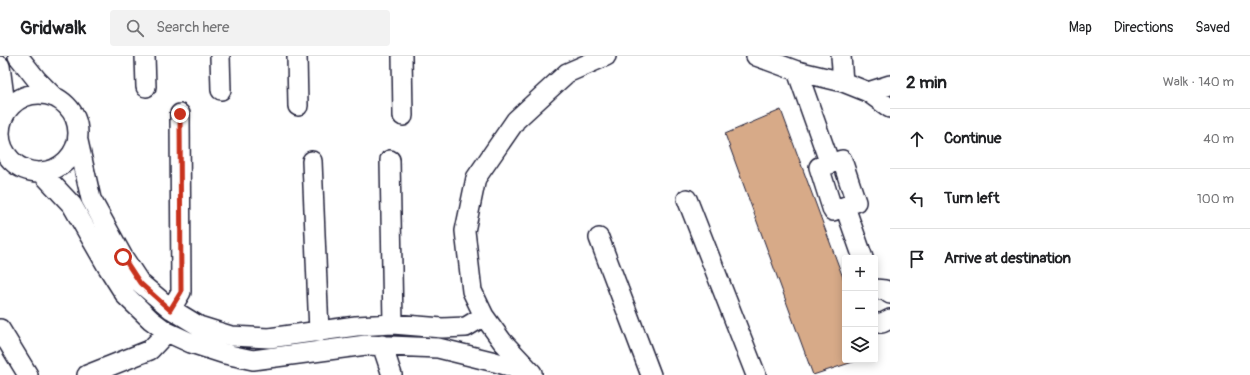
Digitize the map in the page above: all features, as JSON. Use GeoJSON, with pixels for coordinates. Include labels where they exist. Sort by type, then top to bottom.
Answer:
{"type":"FeatureCollection","features":[{"type":"Feature","properties":{"kind":"street"},"geometry":{"type":"LineString","coordinates":[[18,56],[37,80],[54,97],[65,104],[74,115],[78,127],[78,141],[91,199],[123,257],[140,283],[170,310],[199,326],[231,336],[269,338],[356,326],[393,324],[442,328],[466,327],[484,316]]}},
{"type":"Feature","properties":{"kind":"street"},"geometry":{"type":"LineString","coordinates":[[145,56],[146,87]]}},
{"type":"Feature","properties":{"kind":"street"},"geometry":{"type":"LineString","coordinates":[[220,56],[221,90]]}},
{"type":"Feature","properties":{"kind":"street"},"geometry":{"type":"LineString","coordinates":[[297,56],[298,106]]}},
{"type":"Feature","properties":{"kind":"street"},"geometry":{"type":"LineString","coordinates":[[402,56],[404,116]]}},
{"type":"Feature","properties":{"kind":"street"},"geometry":{"type":"LineString","coordinates":[[535,374],[502,341],[484,316],[472,291],[465,231],[476,178],[516,120],[567,73],[589,60],[606,56]]}},
{"type":"Feature","properties":{"kind":"street"},"geometry":{"type":"LineString","coordinates":[[841,56],[843,82]]}},
{"type":"Feature","properties":{"kind":"street"},"geometry":{"type":"LineString","coordinates":[[771,58],[797,71],[843,82],[868,92],[890,108]]}},
{"type":"Feature","properties":{"kind":"street"},"geometry":{"type":"LineString","coordinates":[[0,66],[4,97],[0,136],[3,155],[21,168],[31,171],[41,172],[54,170],[65,163],[73,153],[78,141]]}},
{"type":"Feature","properties":{"kind":"street"},"geometry":{"type":"LineString","coordinates":[[797,71],[830,164],[819,167],[833,211],[844,207],[862,255]]}},
{"type":"Feature","properties":{"kind":"street"},"geometry":{"type":"LineString","coordinates":[[868,92],[890,85]]}},
{"type":"Feature","properties":{"kind":"street"},"geometry":{"type":"LineString","coordinates":[[1,126],[8,110],[20,99],[37,94],[54,97]]}},
{"type":"Feature","properties":{"kind":"street"},"geometry":{"type":"LineString","coordinates":[[170,310],[181,292],[180,114]]}},
{"type":"Feature","properties":{"kind":"street"},"geometry":{"type":"LineString","coordinates":[[390,160],[393,324]]}},
{"type":"Feature","properties":{"kind":"street"},"geometry":{"type":"LineString","coordinates":[[312,161],[319,332]]}},
{"type":"Feature","properties":{"kind":"street"},"geometry":{"type":"LineString","coordinates":[[41,172],[72,205],[126,296],[166,332],[191,343],[225,354],[253,367],[366,345],[382,345],[438,348],[495,362],[535,374]]}},
{"type":"Feature","properties":{"kind":"street"},"geometry":{"type":"LineString","coordinates":[[687,198],[756,375]]}},
{"type":"Feature","properties":{"kind":"street"},"geometry":{"type":"LineString","coordinates":[[599,238],[651,375]]}},
{"type":"Feature","properties":{"kind":"street"},"geometry":{"type":"LineString","coordinates":[[878,290],[885,290],[890,294]]}},
{"type":"Feature","properties":{"kind":"street"},"geometry":{"type":"LineString","coordinates":[[878,323],[882,323],[890,319]]}},
{"type":"Feature","properties":{"kind":"street"},"geometry":{"type":"LineString","coordinates":[[0,329],[28,375]]}},
{"type":"Feature","properties":{"kind":"street"},"geometry":{"type":"LineString","coordinates":[[88,375],[150,350],[166,332]]}},
{"type":"Feature","properties":{"kind":"street"},"geometry":{"type":"LineString","coordinates":[[382,345],[392,375]]}},
{"type":"Feature","properties":{"kind":"building"},"geometry":{"type":"Polygon","coordinates":[[[781,110],[842,275],[842,363],[850,363],[813,375],[725,134],[781,110]]]}},
{"type":"Feature","properties":{"kind":"route"},"geometry":{"type":"LineString","coordinates":[[123,257],[140,283],[170,310],[181,292],[180,114]]}}]}
